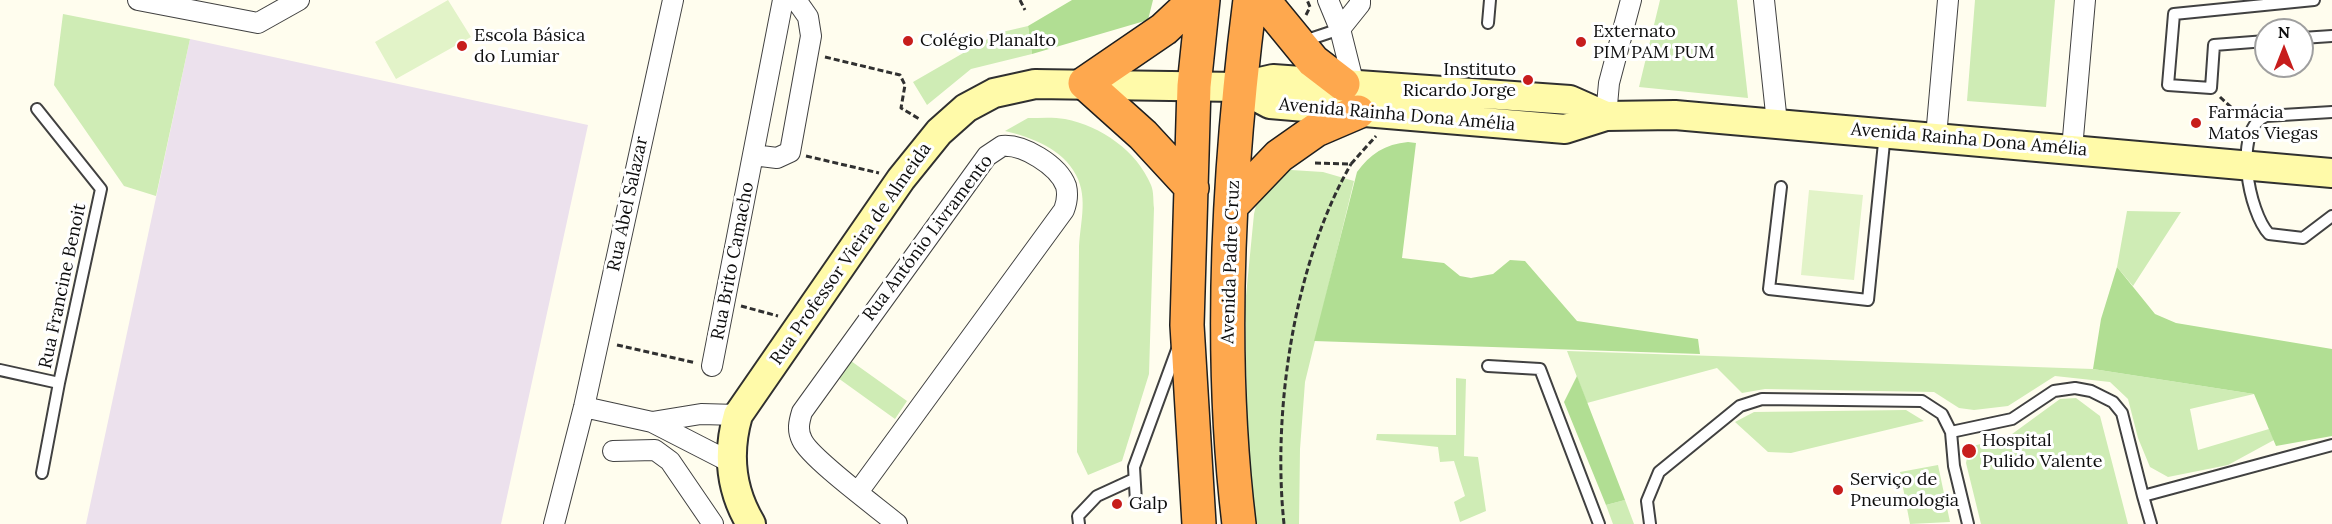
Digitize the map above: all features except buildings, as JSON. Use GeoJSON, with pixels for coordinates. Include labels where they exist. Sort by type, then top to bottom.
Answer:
{"type":"FeatureCollection","features":[{"type":"Feature","properties":{"kind":"highway"},"geometry":{"type":"LineString","coordinates":[[1192,188],[1143,135],[1084,83],[1164,29],[1195,0]]}},
{"type":"Feature","properties":{"kind":"highway"},"geometry":{"type":"LineString","coordinates":[[1199,524],[1187,325],[1194,86],[1203,0]]}},
{"type":"Feature","properties":{"kind":"highway","name":"Avenida Padre Cruz"},"geometry":{"type":"LineString","coordinates":[[1239,524],[1229,400],[1228,299],[1238,87],[1250,0]]}},
{"type":"Feature","properties":{"kind":"highway"},"geometry":{"type":"LineString","coordinates":[[1232,204],[1279,156],[1358,104],[1313,62],[1263,0]]}},
{"type":"Feature","properties":{"kind":"street"},"geometry":{"type":"LineString","coordinates":[[138,0],[258,23],[299,0]]}},
{"type":"Feature","properties":{"kind":"street","name":"Rua Abel Salazar"},"geometry":{"type":"LineString","coordinates":[[554,524],[584,408],[673,0]]}},
{"type":"Feature","properties":{"kind":"street","name":"Rua Brito Camacho"},"geometry":{"type":"LineString","coordinates":[[712,366],[783,0]]}},
{"type":"Feature","properties":{"kind":"street"},"geometry":{"type":"LineString","coordinates":[[753,155],[777,158],[790,152],[808,54],[810,26],[796,0]]}},
{"type":"Feature","properties":{"kind":"street"},"geometry":{"type":"LineString","coordinates":[[1328,0],[1340,29],[1358,104]]}},
{"type":"Feature","properties":{"kind":"street"},"geometry":{"type":"LineString","coordinates":[[1340,29],[1360,4],[1360,0]]}},
{"type":"Feature","properties":{"kind":"street"},"geometry":{"type":"LineString","coordinates":[[1606,116],[1609,83],[1631,0]]}},
{"type":"Feature","properties":{"kind":"street"},"geometry":{"type":"LineString","coordinates":[[1764,0],[1777,123]]}},
{"type":"Feature","properties":{"kind":"street"},"geometry":{"type":"LineString","coordinates":[[1936,137],[1948,0]]}},
{"type":"Feature","properties":{"kind":"street"},"geometry":{"type":"LineString","coordinates":[[2072,149],[2085,0]]}},
{"type":"Feature","properties":{"kind":"street","name":"Rua Professor Vieira de Almeida"},"geometry":{"type":"LineString","coordinates":[[752,524],[736,490],[730,462],[731,438],[738,415],[901,179],[939,132],[966,108],[994,93],[1035,84],[1238,87]]}},
{"type":"Feature","properties":{"kind":"street","name":"Avenida Rainha Dona Amélia"},"geometry":{"type":"LineString","coordinates":[[1238,87],[1270,104],[1358,104],[1565,129],[1606,116],[1675,115],[2332,172]]}},
{"type":"Feature","properties":{"kind":"street","name":"Rua António Livramento"},"geometry":{"type":"LineString","coordinates":[[858,492],[1064,210],[1067,195],[1064,182],[1055,171],[1026,151],[1002,146],[987,156],[802,412],[798,426],[805,445],[858,492],[897,524]]}},
{"type":"Feature","properties":{"kind":"street"},"geometry":{"type":"LineString","coordinates":[[584,408],[652,422],[730,462]]}},
{"type":"Feature","properties":{"kind":"street"},"geometry":{"type":"LineString","coordinates":[[652,422],[701,414],[738,415]]}},
{"type":"Feature","properties":{"kind":"street"},"geometry":{"type":"LineString","coordinates":[[614,451],[655,450],[670,460],[713,524]]}},
{"type":"Feature","properties":{"kind":"lane"},"geometry":{"type":"LineString","coordinates":[[1488,23],[1490,0]]}},
{"type":"Feature","properties":{"kind":"lane"},"geometry":{"type":"LineString","coordinates":[[2254,42],[2214,45],[2211,88],[2168,85],[2174,14],[2314,0]]}},
{"type":"Feature","properties":{"kind":"lane"},"geometry":{"type":"LineString","coordinates":[[1298,42],[1319,38],[1340,29]]}},
{"type":"Feature","properties":{"kind":"lane"},"geometry":{"type":"LineString","coordinates":[[2314,37],[2332,36]]}},
{"type":"Feature","properties":{"kind":"lane","name":"Rua Francine Benoit"},"geometry":{"type":"LineString","coordinates":[[38,110],[101,189],[42,473]]}},
{"type":"Feature","properties":{"kind":"lane"},"geometry":{"type":"LineString","coordinates":[[2332,112],[2266,116],[2257,119],[2252,126],[2246,182],[2269,234],[2303,238],[2332,216]]}},
{"type":"Feature","properties":{"kind":"lane"},"geometry":{"type":"LineString","coordinates":[[1780,186],[1769,289],[1868,300],[1885,133]]}},
{"type":"Feature","properties":{"kind":"lane"},"geometry":{"type":"LineString","coordinates":[[1136,502],[1134,467],[1187,325]]}},
{"type":"Feature","properties":{"kind":"lane"},"geometry":{"type":"LineString","coordinates":[[1488,366],[1540,369],[1599,524]]}},
{"type":"Feature","properties":{"kind":"lane","name":"Rua Francine Benoit"},"geometry":{"type":"LineString","coordinates":[[0,369],[59,383]]}},
{"type":"Feature","properties":{"kind":"lane"},"geometry":{"type":"LineString","coordinates":[[1951,432],[2012,419],[2054,391],[2075,388],[2091,391],[2113,402],[2122,413],[2151,524]]}},
{"type":"Feature","properties":{"kind":"lane"},"geometry":{"type":"LineString","coordinates":[[1650,524],[1647,501],[1659,472],[1740,406],[1762,399],[1922,401],[1942,414],[1951,432],[1954,466],[1966,524]]}},
{"type":"Feature","properties":{"kind":"lane"},"geometry":{"type":"LineString","coordinates":[[2143,496],[2332,445]]}},
{"type":"Feature","properties":{"kind":"lane"},"geometry":{"type":"LineString","coordinates":[[1079,524],[1078,516],[1096,496],[1134,479]]}},
{"type":"Feature","properties":{"kind":"path"},"geometry":{"type":"LineString","coordinates":[[1020,0],[1025,10]]}},
{"type":"Feature","properties":{"kind":"path"},"geometry":{"type":"LineString","coordinates":[[808,54],[900,75],[905,85],[902,108],[939,132]]}},
{"type":"Feature","properties":{"kind":"path"},"geometry":{"type":"LineString","coordinates":[[2211,88],[2252,126]]}},
{"type":"Feature","properties":{"kind":"path"},"geometry":{"type":"LineString","coordinates":[[1284,524],[1280,460],[1291,352],[1302,293],[1317,245],[1337,189],[1352,164],[1358,104]]}},
{"type":"Feature","properties":{"kind":"path"},"geometry":{"type":"LineString","coordinates":[[790,152],[901,179]]}},
{"type":"Feature","properties":{"kind":"path"},"geometry":{"type":"LineString","coordinates":[[1279,156],[1289,162],[1352,164]]}},
{"type":"Feature","properties":{"kind":"path"},"geometry":{"type":"LineString","coordinates":[[724,302],[801,323]]}},
{"type":"Feature","properties":{"kind":"path"},"geometry":{"type":"LineString","coordinates":[[598,341],[712,366]]}},
{"type":"Feature","properties":{"kind":"shaded area"},"geometry":{"type":"Polygon","coordinates":[[[190,39],[588,125],[501,524],[86,524],[190,39]]]}},
{"type":"Feature","properties":{"kind":"green space"},"geometry":{"type":"Polygon","coordinates":[[[448,0],[471,37],[396,79],[375,42],[448,0]]]}},
{"type":"Feature","properties":{"kind":"green space"},"geometry":{"type":"Polygon","coordinates":[[[1072,0],[1153,0],[1148,20],[1032,54],[1028,26],[1072,0]]]}},
{"type":"Feature","properties":{"kind":"green space"},"geometry":{"type":"Polygon","coordinates":[[[1660,0],[1737,0],[1748,98],[1639,87],[1660,0]]]}},
{"type":"Feature","properties":{"kind":"green space"},"geometry":{"type":"Polygon","coordinates":[[[1975,0],[2055,0],[2046,107],[1967,101],[1975,0]]]}},
{"type":"Feature","properties":{"kind":"green space"},"geometry":{"type":"Polygon","coordinates":[[[63,14],[190,39],[156,196],[124,186],[54,85],[63,14]]]}},
{"type":"Feature","properties":{"kind":"green space"},"geometry":{"type":"Polygon","coordinates":[[[1028,26],[1032,54],[971,69],[927,105],[913,82],[998,33],[1028,26]]]}},
{"type":"Feature","properties":{"kind":"green space"},"geometry":{"type":"Polygon","coordinates":[[[1028,118],[1065,119],[1092,127],[1104,134],[1137,161],[1153,191],[1149,374],[1122,461],[1088,475],[1077,452],[1079,251],[1082,193],[1076,175],[1055,151],[1025,137],[1005,131],[1028,118]]]}},
{"type":"Feature","properties":{"kind":"green space"},"geometry":{"type":"Polygon","coordinates":[[[1416,143],[1402,258],[1444,263],[1460,276],[1471,278],[1493,274],[1510,260],[1525,261],[1577,321],[1698,339],[1700,354],[1314,341],[1357,172],[1379,151],[1392,145],[1416,143]]]}},
{"type":"Feature","properties":{"kind":"green space"},"geometry":{"type":"Polygon","coordinates":[[[1275,169],[1323,172],[1354,181],[1305,382],[1300,449],[1299,524],[1254,524],[1248,470],[1245,306],[1254,214],[1260,188],[1275,169]]]}},
{"type":"Feature","properties":{"kind":"green space"},"geometry":{"type":"Polygon","coordinates":[[[1809,190],[1863,195],[1854,280],[1801,275],[1809,190]]]}},
{"type":"Feature","properties":{"kind":"green space"},"geometry":{"type":"Polygon","coordinates":[[[2127,211],[2181,212],[2133,286],[2117,267],[2127,211]]]}},
{"type":"Feature","properties":{"kind":"green space"},"geometry":{"type":"Polygon","coordinates":[[[2117,267],[2155,314],[2176,323],[2332,349],[2332,436],[2276,446],[2254,394],[2093,369],[2101,319],[2117,267]]]}},
{"type":"Feature","properties":{"kind":"green space"},"geometry":{"type":"Polygon","coordinates":[[[1567,351],[2093,369],[2254,394],[2190,409],[2198,450],[2269,429],[2274,440],[2228,465],[2168,477],[2150,467],[2138,438],[2128,399],[2110,382],[2055,376],[2008,406],[1974,410],[1959,408],[1934,392],[1765,389],[1742,393],[1717,368],[1587,403],[1567,351]]]}},
{"type":"Feature","properties":{"kind":"green space"},"geometry":{"type":"Polygon","coordinates":[[[851,361],[907,401],[895,419],[838,378],[851,361]]]}},
{"type":"Feature","properties":{"kind":"green space"},"geometry":{"type":"Polygon","coordinates":[[[1577,376],[1625,500],[1606,505],[1564,402],[1577,376]]]}},
{"type":"Feature","properties":{"kind":"green space"},"geometry":{"type":"Polygon","coordinates":[[[1456,378],[1466,379],[1464,456],[1478,457],[1486,511],[1460,522],[1454,502],[1465,496],[1454,461],[1440,462],[1438,447],[1376,440],[1377,434],[1456,435],[1456,378]]]}},
{"type":"Feature","properties":{"kind":"green space"},"geometry":{"type":"Polygon","coordinates":[[[2076,398],[2100,416],[2128,524],[1981,524],[1966,463],[1969,447],[2008,437],[2060,399],[2076,398]]]}},
{"type":"Feature","properties":{"kind":"green space"},"geometry":{"type":"Polygon","coordinates":[[[1906,410],[1924,421],[1791,453],[1768,452],[1735,422],[1754,412],[1906,410]]]}},
{"type":"Feature","properties":{"kind":"green space"},"geometry":{"type":"Polygon","coordinates":[[[1938,465],[1950,522],[1910,524],[1900,472],[1938,465]]]}},
{"type":"Feature","properties":{"kind":"green space"},"geometry":{"type":"Polygon","coordinates":[[[1625,500],[1634,524],[1613,524],[1606,505],[1625,500]]]}},
{"type":"Feature","properties":{"kind":"place","name":"Colégio Planalto"},"geometry":{"type":"Point","coordinates":[908,41]}},
{"type":"Feature","properties":{"kind":"place","name":"Externato PIM PAM PUM"},"geometry":{"type":"Point","coordinates":[1581,42]}},
{"type":"Feature","properties":{"kind":"place","name":"Escola Básica do Lumiar"},"geometry":{"type":"Point","coordinates":[462,46]}},
{"type":"Feature","properties":{"kind":"place","name":"Instituto Ricardo Jorge"},"geometry":{"type":"Point","coordinates":[1528,80]}},
{"type":"Feature","properties":{"kind":"place","name":"Farmácia Matos Viegas"},"geometry":{"type":"Point","coordinates":[2196,123]}},
{"type":"Feature","properties":{"kind":"place","name":"Hospital Pulido Valente"},"geometry":{"type":"Point","coordinates":[1969,451]}},
{"type":"Feature","properties":{"kind":"place","name":"Serviço de Pneumologia"},"geometry":{"type":"Point","coordinates":[1838,490]}},
{"type":"Feature","properties":{"kind":"place","name":"Galp"},"geometry":{"type":"Point","coordinates":[1117,504]}}]}
